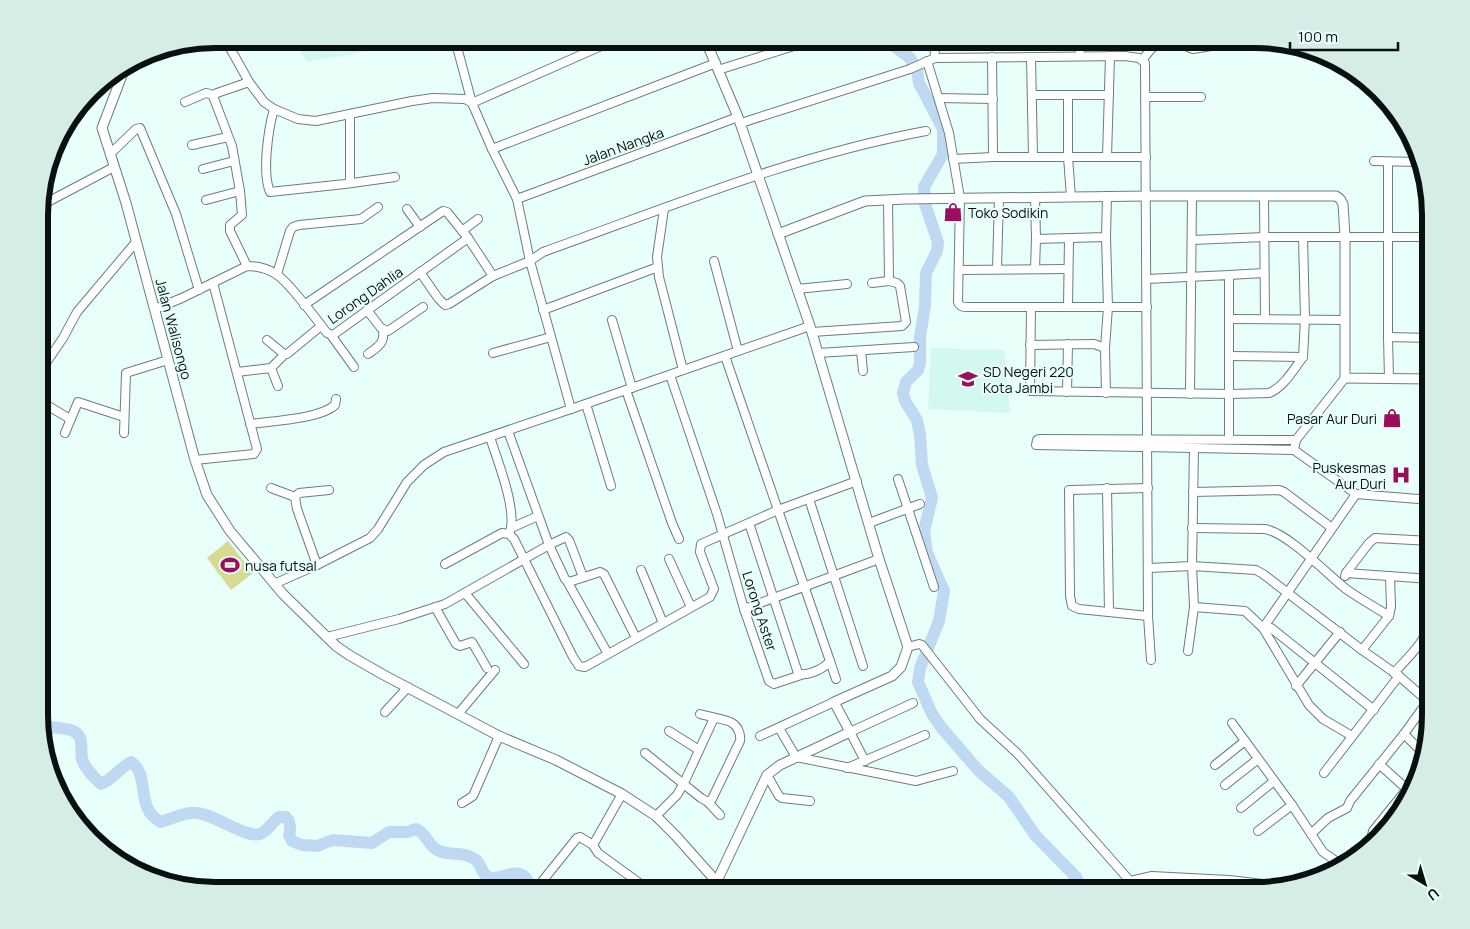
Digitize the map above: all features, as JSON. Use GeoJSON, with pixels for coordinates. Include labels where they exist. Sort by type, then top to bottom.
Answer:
{"type":"FeatureCollection","features":[{"type":"Feature","properties":{"kind":"street"},"geometry":{"type":"LineString","coordinates":[[230,48],[249,82],[264,102],[274,110],[307,121],[316,121],[433,98],[465,99],[472,103]]}},
{"type":"Feature","properties":{"kind":"street"},"geometry":{"type":"LineString","coordinates":[[457,48],[472,103],[492,150],[517,200],[530,261],[571,409]]}},
{"type":"Feature","properties":{"kind":"street"},"geometry":{"type":"LineString","coordinates":[[472,103],[597,48]]}},
{"type":"Feature","properties":{"kind":"street"},"geometry":{"type":"LineString","coordinates":[[709,48],[740,120],[811,329],[868,523],[908,647],[901,667],[892,676],[760,736]]}},
{"type":"Feature","properties":{"kind":"street"},"geometry":{"type":"LineString","coordinates":[[492,150],[717,67],[784,48]]}},
{"type":"Feature","properties":{"kind":"street"},"geometry":{"type":"LineString","coordinates":[[933,48],[931,59],[938,98],[949,134],[960,198],[958,302],[962,307],[1147,307]]}},
{"type":"Feature","properties":{"kind":"street"},"geometry":{"type":"LineString","coordinates":[[1079,48],[1080,56]]}},
{"type":"Feature","properties":{"kind":"street"},"geometry":{"type":"LineString","coordinates":[[1142,60],[1152,48]]}},
{"type":"Feature","properties":{"kind":"street"},"geometry":{"type":"LineString","coordinates":[[931,59],[1080,56],[1135,57],[1142,60],[1146,68],[1148,616],[1151,660]]}},
{"type":"Feature","properties":{"kind":"street"},"geometry":{"type":"LineString","coordinates":[[1107,157],[1110,56]]}},
{"type":"Feature","properties":{"kind":"street"},"geometry":{"type":"LineString","coordinates":[[992,57],[993,157]]}},
{"type":"Feature","properties":{"kind":"street"},"geometry":{"type":"LineString","coordinates":[[1031,57],[1033,157]]}},
{"type":"Feature","properties":{"kind":"street","name":"Jalan Nangka"},"geometry":{"type":"LineString","coordinates":[[517,200],[740,120],[910,69],[931,59]]}},
{"type":"Feature","properties":{"kind":"street","name":"Jalan Walisongo"},"geometry":{"type":"LineString","coordinates":[[121,76],[102,125],[126,203],[202,483],[212,505],[230,531],[274,584],[326,637],[349,656],[499,736],[556,760],[622,794],[656,816],[717,881]]}},
{"type":"Feature","properties":{"kind":"street"},"geometry":{"type":"LineString","coordinates":[[186,102],[206,93],[214,94],[249,82]]}},
{"type":"Feature","properties":{"kind":"street"},"geometry":{"type":"LineString","coordinates":[[214,94],[214,102],[228,137],[240,191],[242,215],[230,228],[247,266]]}},
{"type":"Feature","properties":{"kind":"street"},"geometry":{"type":"LineString","coordinates":[[1032,95],[1109,95]]}},
{"type":"Feature","properties":{"kind":"street"},"geometry":{"type":"LineString","coordinates":[[1068,96],[1068,157],[1071,197]]}},
{"type":"Feature","properties":{"kind":"street"},"geometry":{"type":"LineString","coordinates":[[1146,97],[1201,97]]}},
{"type":"Feature","properties":{"kind":"street"},"geometry":{"type":"LineString","coordinates":[[938,98],[993,99]]}},
{"type":"Feature","properties":{"kind":"street"},"geometry":{"type":"LineString","coordinates":[[274,110],[268,134],[267,177],[270,192],[275,193],[395,177]]}},
{"type":"Feature","properties":{"kind":"street"},"geometry":{"type":"LineString","coordinates":[[350,114],[350,183]]}},
{"type":"Feature","properties":{"kind":"street"},"geometry":{"type":"LineString","coordinates":[[110,154],[136,129],[140,128],[176,214],[198,290]]}},
{"type":"Feature","properties":{"kind":"street"},"geometry":{"type":"LineString","coordinates":[[420,272],[445,305],[493,276],[530,261],[543,252],[758,175],[887,138],[926,130]]}},
{"type":"Feature","properties":{"kind":"street"},"geometry":{"type":"LineString","coordinates":[[192,145],[228,137]]}},
{"type":"Feature","properties":{"kind":"street"},"geometry":{"type":"LineString","coordinates":[[953,159],[993,157],[1146,157]]}},
{"type":"Feature","properties":{"kind":"street"},"geometry":{"type":"LineString","coordinates":[[203,169],[234,161]]}},
{"type":"Feature","properties":{"kind":"street"},"geometry":{"type":"LineString","coordinates":[[1374,161],[1414,162]]}},
{"type":"Feature","properties":{"kind":"street"},"geometry":{"type":"LineString","coordinates":[[1388,162],[1389,378]]}},
{"type":"Feature","properties":{"kind":"street"},"geometry":{"type":"LineString","coordinates":[[49,201],[114,167]]}},
{"type":"Feature","properties":{"kind":"street"},"geometry":{"type":"LineString","coordinates":[[206,200],[240,191]]}},
{"type":"Feature","properties":{"kind":"street"},"geometry":{"type":"LineString","coordinates":[[778,234],[863,201],[933,198],[1107,196],[1336,196],[1340,198],[1343,204],[1345,236],[1345,378],[1296,440],[1294,450]]}},
{"type":"Feature","properties":{"kind":"street"},"geometry":{"type":"LineString","coordinates":[[1106,393],[1105,348],[1108,307],[1107,196]]}},
{"type":"Feature","properties":{"kind":"street"},"geometry":{"type":"LineString","coordinates":[[1190,394],[1192,196]]}},
{"type":"Feature","properties":{"kind":"street"},"geometry":{"type":"LineString","coordinates":[[1035,197],[1035,269]]}},
{"type":"Feature","properties":{"kind":"street"},"geometry":{"type":"LineString","coordinates":[[1264,197],[1265,319]]}},
{"type":"Feature","properties":{"kind":"street"},"geometry":{"type":"LineString","coordinates":[[997,269],[999,198]]}},
{"type":"Feature","properties":{"kind":"street"},"geometry":{"type":"LineString","coordinates":[[888,200],[888,281]]}},
{"type":"Feature","properties":{"kind":"street"},"geometry":{"type":"LineString","coordinates":[[155,309],[247,266],[259,267],[277,274],[290,231],[293,227],[361,219],[378,207]]}},
{"type":"Feature","properties":{"kind":"street"},"geometry":{"type":"LineString","coordinates":[[407,209],[420,227]]}},
{"type":"Feature","properties":{"kind":"street"},"geometry":{"type":"LineString","coordinates":[[664,209],[657,257],[658,277],[683,370]]}},
{"type":"Feature","properties":{"kind":"street"},"geometry":{"type":"LineString","coordinates":[[304,305],[445,211],[468,238],[493,276]]}},
{"type":"Feature","properties":{"kind":"street"},"geometry":{"type":"LineString","coordinates":[[462,231],[478,219]]}},
{"type":"Feature","properties":{"kind":"street"},"geometry":{"type":"LineString","coordinates":[[1192,240],[1345,236],[1422,238]]}},
{"type":"Feature","properties":{"kind":"street"},"geometry":{"type":"LineString","coordinates":[[1036,239],[1106,237]]}},
{"type":"Feature","properties":{"kind":"street"},"geometry":{"type":"LineString","coordinates":[[1031,307],[1030,391],[1148,394],[1273,392],[1289,376],[1303,357],[1305,319],[1303,237]]}},
{"type":"Feature","properties":{"kind":"street","name":"Lorong Dahlia"},"geometry":{"type":"LineString","coordinates":[[277,274],[327,333],[331,335],[336,334],[468,238]]}},
{"type":"Feature","properties":{"kind":"street"},"geometry":{"type":"LineString","coordinates":[[1068,307],[1069,239]]}},
{"type":"Feature","properties":{"kind":"street"},"geometry":{"type":"LineString","coordinates":[[48,360],[77,312],[136,242]]}},
{"type":"Feature","properties":{"kind":"street"},"geometry":{"type":"LineString","coordinates":[[714,260],[738,351]]}},
{"type":"Feature","properties":{"kind":"street"},"geometry":{"type":"LineString","coordinates":[[543,310],[658,267]]}},
{"type":"Feature","properties":{"kind":"street"},"geometry":{"type":"LineString","coordinates":[[958,270],[1068,268]]}},
{"type":"Feature","properties":{"kind":"street"},"geometry":{"type":"LineString","coordinates":[[1147,279],[1264,273]]}},
{"type":"Feature","properties":{"kind":"street"},"geometry":{"type":"LineString","coordinates":[[1229,275],[1229,439]]}},
{"type":"Feature","properties":{"kind":"street"},"geometry":{"type":"LineString","coordinates":[[274,584],[365,541],[374,534],[407,482],[424,465],[444,452],[738,351],[811,329],[902,326],[906,322],[906,318],[901,288],[897,283],[888,281],[872,283]]}},
{"type":"Feature","properties":{"kind":"street"},"geometry":{"type":"LineString","coordinates":[[195,460],[256,453],[257,449],[213,283]]}},
{"type":"Feature","properties":{"kind":"street"},"geometry":{"type":"LineString","coordinates":[[797,289],[847,284]]}},
{"type":"Feature","properties":{"kind":"street"},"geometry":{"type":"LineString","coordinates":[[383,330],[388,331],[423,307]]}},
{"type":"Feature","properties":{"kind":"street"},"geometry":{"type":"LineString","coordinates":[[367,310],[383,330],[384,337],[382,343],[368,354]]}},
{"type":"Feature","properties":{"kind":"street"},"geometry":{"type":"LineString","coordinates":[[1229,319],[1344,320]]}},
{"type":"Feature","properties":{"kind":"street"},"geometry":{"type":"LineString","coordinates":[[612,320],[629,389],[672,523],[679,539]]}},
{"type":"Feature","properties":{"kind":"street"},"geometry":{"type":"LineString","coordinates":[[237,372],[271,368],[285,354],[321,326]]}},
{"type":"Feature","properties":{"kind":"street"},"geometry":{"type":"LineString","coordinates":[[331,335],[354,367]]}},
{"type":"Feature","properties":{"kind":"street"},"geometry":{"type":"LineString","coordinates":[[493,352],[551,337]]}},
{"type":"Feature","properties":{"kind":"street"},"geometry":{"type":"LineString","coordinates":[[1388,338],[1422,338]]}},
{"type":"Feature","properties":{"kind":"street"},"geometry":{"type":"LineString","coordinates":[[267,340],[285,354]]}},
{"type":"Feature","properties":{"kind":"street"},"geometry":{"type":"LineString","coordinates":[[1067,392],[1068,344]]}},
{"type":"Feature","properties":{"kind":"street"},"geometry":{"type":"LineString","coordinates":[[1030,345],[1098,344],[1105,348]]}},
{"type":"Feature","properties":{"kind":"street"},"geometry":{"type":"LineString","coordinates":[[818,353],[914,347]]}},
{"type":"Feature","properties":{"kind":"street"},"geometry":{"type":"LineString","coordinates":[[861,350],[864,371]]}},
{"type":"Feature","properties":{"kind":"street"},"geometry":{"type":"LineString","coordinates":[[725,356],[836,679]]}},
{"type":"Feature","properties":{"kind":"street"},"geometry":{"type":"LineString","coordinates":[[1229,356],[1303,357]]}},
{"type":"Feature","properties":{"kind":"street"},"geometry":{"type":"LineString","coordinates":[[124,432],[126,373],[168,360]]}},
{"type":"Feature","properties":{"kind":"street"},"geometry":{"type":"LineString","coordinates":[[271,368],[278,386]]}},
{"type":"Feature","properties":{"kind":"street","name":"Lorong Aster"},"geometry":{"type":"LineString","coordinates":[[670,375],[723,534],[744,609],[769,681],[774,684],[801,675]]}},
{"type":"Feature","properties":{"kind":"street"},"geometry":{"type":"LineString","coordinates":[[1345,378],[1422,379]]}},
{"type":"Feature","properties":{"kind":"street"},"geometry":{"type":"LineString","coordinates":[[250,424],[321,412],[332,408],[335,405],[336,399]]}},
{"type":"Feature","properties":{"kind":"street"},"geometry":{"type":"LineString","coordinates":[[64,433],[79,402],[124,417]]}},
{"type":"Feature","properties":{"kind":"street"},"geometry":{"type":"LineString","coordinates":[[586,404],[610,486]]}},
{"type":"Feature","properties":{"kind":"street"},"geometry":{"type":"LineString","coordinates":[[48,406],[70,419]]}},
{"type":"Feature","properties":{"kind":"street"},"geometry":{"type":"LineString","coordinates":[[508,431],[549,545],[563,576],[568,581],[608,654]]}},
{"type":"Feature","properties":{"kind":"street"},"geometry":{"type":"LineString","coordinates":[[490,437],[511,510],[510,531],[558,632],[579,666],[585,667],[710,597],[714,589],[700,552],[702,544],[778,510],[857,481]]}},
{"type":"Feature","properties":{"kind":"street"},"geometry":{"type":"LineString","coordinates":[[1296,440],[1180,439],[1148,444],[1036,445],[1039,439],[1148,444],[1181,448],[1294,450],[1356,494],[1422,499]]}},
{"type":"Feature","properties":{"kind":"street"},"geometry":{"type":"LineString","coordinates":[[1180,439],[1181,448]]}},
{"type":"Feature","properties":{"kind":"street"},"geometry":{"type":"LineString","coordinates":[[1188,651],[1194,607],[1192,528],[1194,448]]}},
{"type":"Feature","properties":{"kind":"street"},"geometry":{"type":"LineString","coordinates":[[898,479],[934,586]]}},
{"type":"Feature","properties":{"kind":"street"},"geometry":{"type":"LineString","coordinates":[[271,488],[295,497]]}},
{"type":"Feature","properties":{"kind":"street"},"geometry":{"type":"LineString","coordinates":[[1107,488],[1109,612]]}},
{"type":"Feature","properties":{"kind":"street"},"geometry":{"type":"LineString","coordinates":[[1148,488],[1069,490],[1071,604],[1074,608],[1148,616]]}},
{"type":"Feature","properties":{"kind":"street"},"geometry":{"type":"LineString","coordinates":[[317,565],[297,509],[295,497],[299,492],[329,490]]}},
{"type":"Feature","properties":{"kind":"street"},"geometry":{"type":"LineString","coordinates":[[1193,492],[1279,490],[1332,528]]}},
{"type":"Feature","properties":{"kind":"street"},"geometry":{"type":"LineString","coordinates":[[1263,628],[1356,494]]}},
{"type":"Feature","properties":{"kind":"street"},"geometry":{"type":"LineString","coordinates":[[809,499],[863,666]]}},
{"type":"Feature","properties":{"kind":"street"},"geometry":{"type":"LineString","coordinates":[[868,523],[920,504]]}},
{"type":"Feature","properties":{"kind":"street"},"geometry":{"type":"LineString","coordinates":[[445,564],[538,516]]}},
{"type":"Feature","properties":{"kind":"street"},"geometry":{"type":"LineString","coordinates":[[749,523],[798,673],[805,675],[826,666],[830,661]]}},
{"type":"Feature","properties":{"kind":"street"},"geometry":{"type":"LineString","coordinates":[[1192,528],[1270,530],[1312,558],[1347,589],[1389,616]]}},
{"type":"Feature","properties":{"kind":"street"},"geometry":{"type":"LineString","coordinates":[[326,637],[399,619],[435,607],[465,593],[523,559],[567,537],[583,577]]}},
{"type":"Feature","properties":{"kind":"street"},"geometry":{"type":"LineString","coordinates":[[1347,589],[1344,580],[1346,573],[1375,538],[1422,541]]}},
{"type":"Feature","properties":{"kind":"street"},"geometry":{"type":"LineString","coordinates":[[669,559],[692,607]]}},
{"type":"Feature","properties":{"kind":"street"},"geometry":{"type":"LineString","coordinates":[[744,609],[880,559]]}},
{"type":"Feature","properties":{"kind":"street"},"geometry":{"type":"LineString","coordinates":[[1149,568],[1192,566],[1256,570],[1288,592],[1422,694]]}},
{"type":"Feature","properties":{"kind":"street"},"geometry":{"type":"LineString","coordinates":[[640,570],[664,623]]}},
{"type":"Feature","properties":{"kind":"street"},"geometry":{"type":"LineString","coordinates":[[568,581],[600,572],[604,574],[636,638]]}},
{"type":"Feature","properties":{"kind":"street"},"geometry":{"type":"LineString","coordinates":[[1346,573],[1422,578]]}},
{"type":"Feature","properties":{"kind":"street"},"geometry":{"type":"LineString","coordinates":[[1362,650],[1389,616],[1391,607],[1390,576]]}},
{"type":"Feature","properties":{"kind":"street"},"geometry":{"type":"LineString","coordinates":[[465,593],[524,664]]}},
{"type":"Feature","properties":{"kind":"street"},"geometry":{"type":"LineString","coordinates":[[435,607],[456,644],[460,646],[472,642],[491,669],[458,714]]}},
{"type":"Feature","properties":{"kind":"street"},"geometry":{"type":"LineString","coordinates":[[1194,607],[1245,610],[1263,628],[1296,686],[1315,713],[1352,736]]}},
{"type":"Feature","properties":{"kind":"street"},"geometry":{"type":"LineString","coordinates":[[1263,628],[1271,628],[1374,710]]}},
{"type":"Feature","properties":{"kind":"street"},"geometry":{"type":"LineString","coordinates":[[1296,686],[1340,632]]}},
{"type":"Feature","properties":{"kind":"street"},"geometry":{"type":"LineString","coordinates":[[1324,772],[1374,710],[1397,674],[1422,641]]}},
{"type":"Feature","properties":{"kind":"street"},"geometry":{"type":"LineString","coordinates":[[908,647],[919,644],[923,647],[980,719],[1018,754],[1130,881],[1152,876],[1238,881]]}},
{"type":"Feature","properties":{"kind":"street"},"geometry":{"type":"LineString","coordinates":[[385,712],[408,687]]}},
{"type":"Feature","properties":{"kind":"street"},"geometry":{"type":"LineString","coordinates":[[834,702],[865,761]]}},
{"type":"Feature","properties":{"kind":"street"},"geometry":{"type":"LineString","coordinates":[[717,881],[767,775],[772,769],[913,703]]}},
{"type":"Feature","properties":{"kind":"street"},"geometry":{"type":"LineString","coordinates":[[1311,834],[1328,818],[1347,808],[1350,801],[1422,711]]}},
{"type":"Feature","properties":{"kind":"street"},"geometry":{"type":"LineString","coordinates":[[700,714],[732,722],[741,737],[712,799],[708,802]]}},
{"type":"Feature","properties":{"kind":"street"},"geometry":{"type":"LineString","coordinates":[[656,816],[677,795],[714,718]]}},
{"type":"Feature","properties":{"kind":"street"},"geometry":{"type":"LineString","coordinates":[[1232,723],[1327,856],[1336,861]]}},
{"type":"Feature","properties":{"kind":"street"},"geometry":{"type":"LineString","coordinates":[[779,728],[796,757],[916,781],[953,771]]}},
{"type":"Feature","properties":{"kind":"street"},"geometry":{"type":"LineString","coordinates":[[669,731],[699,750]]}},
{"type":"Feature","properties":{"kind":"street"},"geometry":{"type":"LineString","coordinates":[[1404,734],[1419,749]]}},
{"type":"Feature","properties":{"kind":"street"},"geometry":{"type":"LineString","coordinates":[[848,768],[924,735]]}},
{"type":"Feature","properties":{"kind":"street"},"geometry":{"type":"LineString","coordinates":[[462,804],[473,796],[499,736]]}},
{"type":"Feature","properties":{"kind":"street"},"geometry":{"type":"LineString","coordinates":[[1215,765],[1245,741]]}},
{"type":"Feature","properties":{"kind":"street"},"geometry":{"type":"LineString","coordinates":[[646,753],[708,802],[720,815]]}},
{"type":"Feature","properties":{"kind":"street"},"geometry":{"type":"LineString","coordinates":[[1225,785],[1258,759]]}},
{"type":"Feature","properties":{"kind":"street"},"geometry":{"type":"LineString","coordinates":[[1379,764],[1405,788]]}},
{"type":"Feature","properties":{"kind":"street"},"geometry":{"type":"LineString","coordinates":[[767,775],[779,796],[810,801]]}},
{"type":"Feature","properties":{"kind":"street"},"geometry":{"type":"LineString","coordinates":[[1241,808],[1274,781]]}},
{"type":"Feature","properties":{"kind":"street"},"geometry":{"type":"LineString","coordinates":[[593,845],[622,794]]}},
{"type":"Feature","properties":{"kind":"street"},"geometry":{"type":"LineString","coordinates":[[1258,831],[1292,805]]}},
{"type":"Feature","properties":{"kind":"street"},"geometry":{"type":"LineString","coordinates":[[1373,834],[1373,831],[1395,805]]}},
{"type":"Feature","properties":{"kind":"street"},"geometry":{"type":"LineString","coordinates":[[542,882],[577,838],[580,837],[593,845],[598,852],[638,882]]}},
{"type":"Feature","properties":{"kind":"shaded area"},"geometry":{"type":"Polygon","coordinates":[[[298,48],[384,48],[307,62],[298,48]]]}},
{"type":"Feature","properties":{"kind":"shaded area","name":"SD Negeri 220 Kota Jambi"},"geometry":{"type":"Polygon","coordinates":[[[931,348],[1004,350],[1010,413],[928,409],[931,348]]]}},
{"type":"Feature","properties":{"kind":"green space","name":"nusa futsal"},"geometry":{"type":"Polygon","coordinates":[[[228,541],[253,573],[231,590],[207,558],[228,541]]]}},
{"type":"Feature","properties":{"kind":"waterway"},"geometry":{"type":"LineString","coordinates":[[897,48],[910,58],[917,69],[919,83],[943,129],[943,154],[924,187],[925,204],[938,242],[937,251],[926,273],[925,306],[920,337],[920,363],[918,370],[906,382],[903,393],[905,401],[917,420],[922,465],[932,498],[924,531],[927,553],[944,591],[939,621],[920,668],[918,682],[932,714],[941,727],[978,770],[1009,797],[1035,835],[1078,881]]}},
{"type":"Feature","properties":{"kind":"waterway"},"geometry":{"type":"LineString","coordinates":[[49,727],[62,728],[77,733],[81,739],[83,763],[101,784],[131,762],[137,768],[140,775],[148,809],[161,822],[179,815],[198,813],[245,832],[260,834],[268,829],[279,817],[286,817],[290,823],[289,835],[292,841],[302,845],[317,846],[333,840],[372,843],[389,832],[407,832],[416,829],[437,850],[468,856],[477,861],[484,874],[488,877],[497,878],[516,873],[521,874],[528,882]]}},
{"type":"Feature","properties":{"kind":"place","name":"Toko Sodikin"},"geometry":{"type":"Point","coordinates":[953,212]}},
{"type":"Feature","properties":{"kind":"place","name":"SD Negeri 220 Kota Jambi"},"geometry":{"type":"Point","coordinates":[968,379]}},
{"type":"Feature","properties":{"kind":"place","name":"Pasar Aur Duri"},"geometry":{"type":"Point","coordinates":[1392,418]}},
{"type":"Feature","properties":{"kind":"place","name":"Puskesmas Aur Duri"},"geometry":{"type":"Point","coordinates":[1401,475]}},
{"type":"Feature","properties":{"kind":"place","name":"nusa futsal"},"geometry":{"type":"Point","coordinates":[230,565]}}]}
